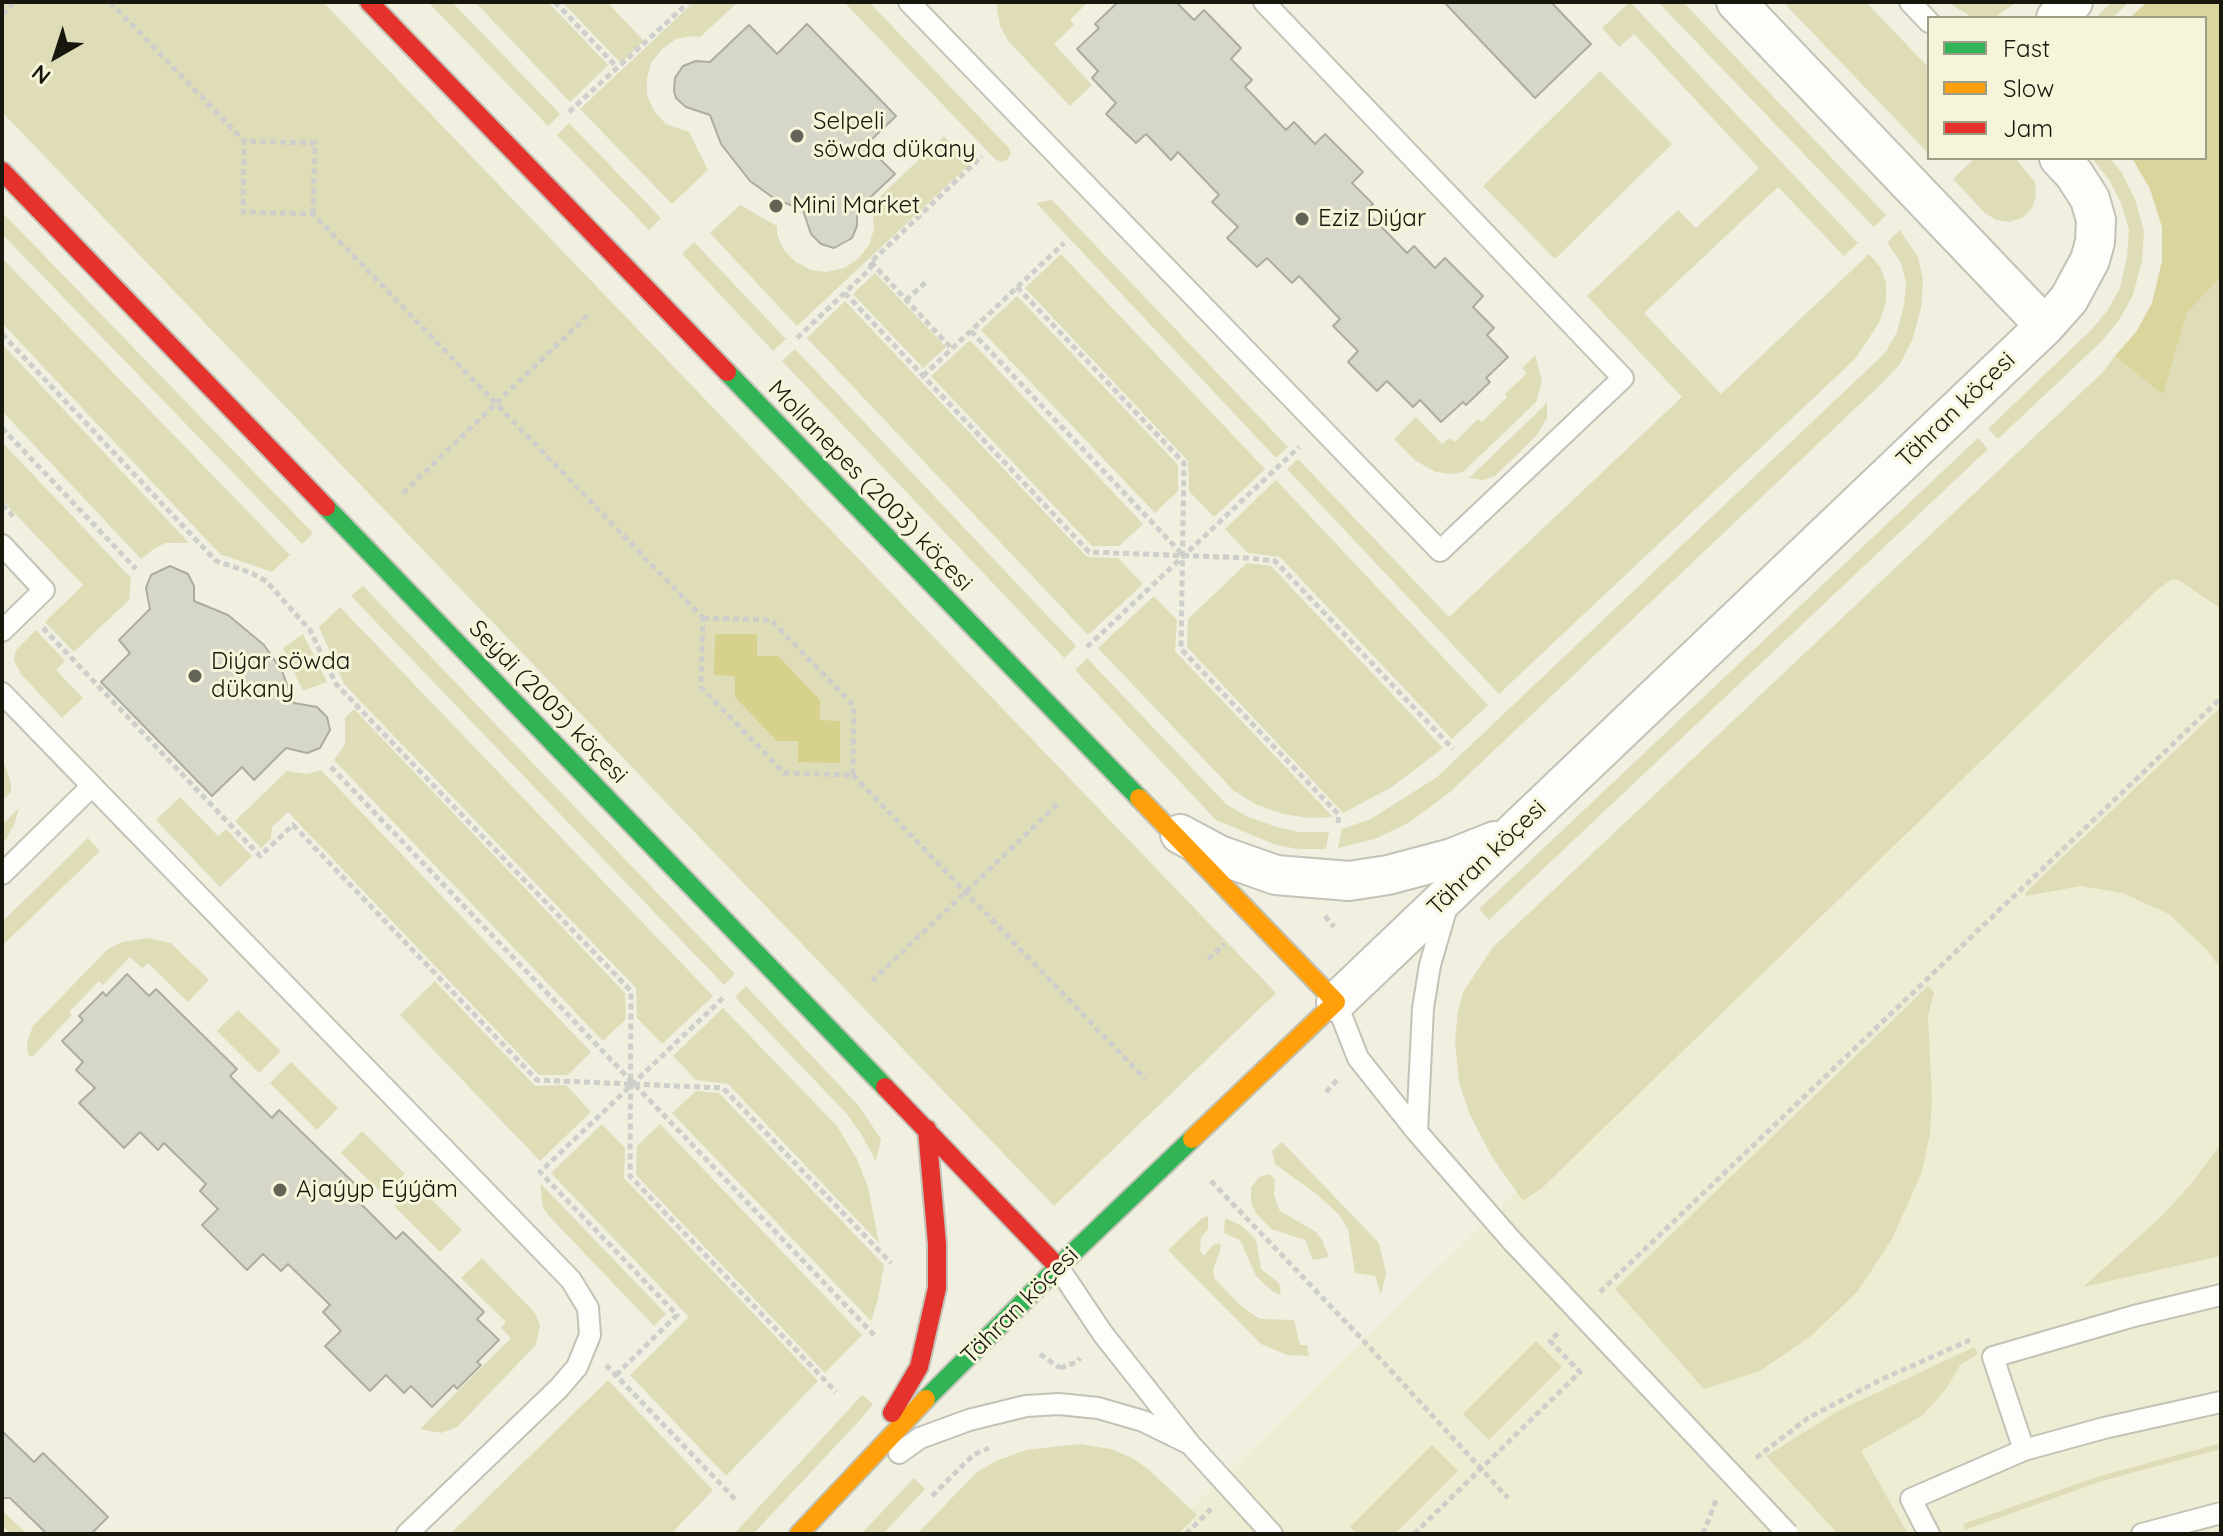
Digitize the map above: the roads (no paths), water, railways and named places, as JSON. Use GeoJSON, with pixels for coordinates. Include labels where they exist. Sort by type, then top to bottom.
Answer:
{"type":"FeatureCollection","features":[{"type":"Feature","properties":{"kind":"street","name":"Mollanepes (2003) köçesi"},"geometry":{"type":"LineString","coordinates":[[369,2],[1336,1002]]}},
{"type":"Feature","properties":{"kind":"street"},"geometry":{"type":"LineString","coordinates":[[1736,2],[2045,326]]}},
{"type":"Feature","properties":{"kind":"street"},"geometry":{"type":"LineString","coordinates":[[2058,16],[2073,2]]}},
{"type":"Feature","properties":{"kind":"street","name":"Tähran köçesi"},"geometry":{"type":"LineString","coordinates":[[799,1534],[958,1366],[1058,1267],[2045,326],[2081,281],[2095,242],[2096,220],[2090,199],[2061,160]]}},
{"type":"Feature","properties":{"kind":"street","name":"Seýdi (2005) köçesi"},"geometry":{"type":"LineString","coordinates":[[2,171],[1058,1267]]}},
{"type":"Feature","properties":{"kind":"street"},"geometry":{"type":"LineString","coordinates":[[1165,826],[1219,855],[1276,875],[1349,881],[1388,875],[1452,858],[1513,834]]}},
{"type":"Feature","properties":{"kind":"street"},"geometry":{"type":"LineString","coordinates":[[824,1508],[889,1419],[919,1367],[937,1288],[937,1244],[927,1129]]}},
{"type":"Feature","properties":{"kind":"lane"},"geometry":{"type":"LineString","coordinates":[[909,2],[1440,551],[1623,378],[1264,2]]}},
{"type":"Feature","properties":{"kind":"lane"},"geometry":{"type":"LineString","coordinates":[[1910,2],[1927,20]]}},
{"type":"Feature","properties":{"kind":"lane"},"geometry":{"type":"LineString","coordinates":[[2,545],[44,590],[2,631]]}},
{"type":"Feature","properties":{"kind":"lane"},"geometry":{"type":"LineString","coordinates":[[2,693],[571,1280],[588,1308],[590,1335],[577,1367],[407,1534]]}},
{"type":"Feature","properties":{"kind":"lane"},"geometry":{"type":"LineString","coordinates":[[2,874],[92,786]]}},
{"type":"Feature","properties":{"kind":"lane"},"geometry":{"type":"LineString","coordinates":[[1417,1132],[1423,1008],[1430,965],[1451,892]]}},
{"type":"Feature","properties":{"kind":"lane"},"geometry":{"type":"LineString","coordinates":[[1336,1002],[1358,1058],[1417,1132],[1513,1242],[1788,1534]]}},
{"type":"Feature","properties":{"kind":"lane"},"geometry":{"type":"LineString","coordinates":[[1058,1267],[1103,1334],[1190,1444],[1272,1534]]}},
{"type":"Feature","properties":{"kind":"lane"},"geometry":{"type":"LineString","coordinates":[[2024,1450],[1993,1357],[2134,1316],[2221,1295]]}},
{"type":"Feature","properties":{"kind":"lane"},"geometry":{"type":"LineString","coordinates":[[1929,1534],[1911,1499],[2024,1450],[2104,1428],[2221,1402]]}},
{"type":"Feature","properties":{"kind":"lane"},"geometry":{"type":"LineString","coordinates":[[824,1508],[920,1438],[969,1420],[1026,1406],[1059,1404],[1098,1408],[1143,1421],[1190,1444]]}},
{"type":"Feature","properties":{"kind":"lane"},"geometry":{"type":"LineString","coordinates":[[2142,1534],[2221,1513]]}},
{"type":"Feature","properties":{"kind":"place","name":"Selpeli söwda dükany"},"geometry":{"type":"Point","coordinates":[797,136]}},
{"type":"Feature","properties":{"kind":"place","name":"Mini Market"},"geometry":{"type":"Point","coordinates":[776,206]}},
{"type":"Feature","properties":{"kind":"place","name":"Eziz Diýar"},"geometry":{"type":"Point","coordinates":[1302,219]}},
{"type":"Feature","properties":{"kind":"place","name":"Diýar söwda dükany"},"geometry":{"type":"Point","coordinates":[195,676]}},
{"type":"Feature","properties":{"kind":"place","name":"Ajaýyp Eýýäm"},"geometry":{"type":"Point","coordinates":[280,1190]}}]}
